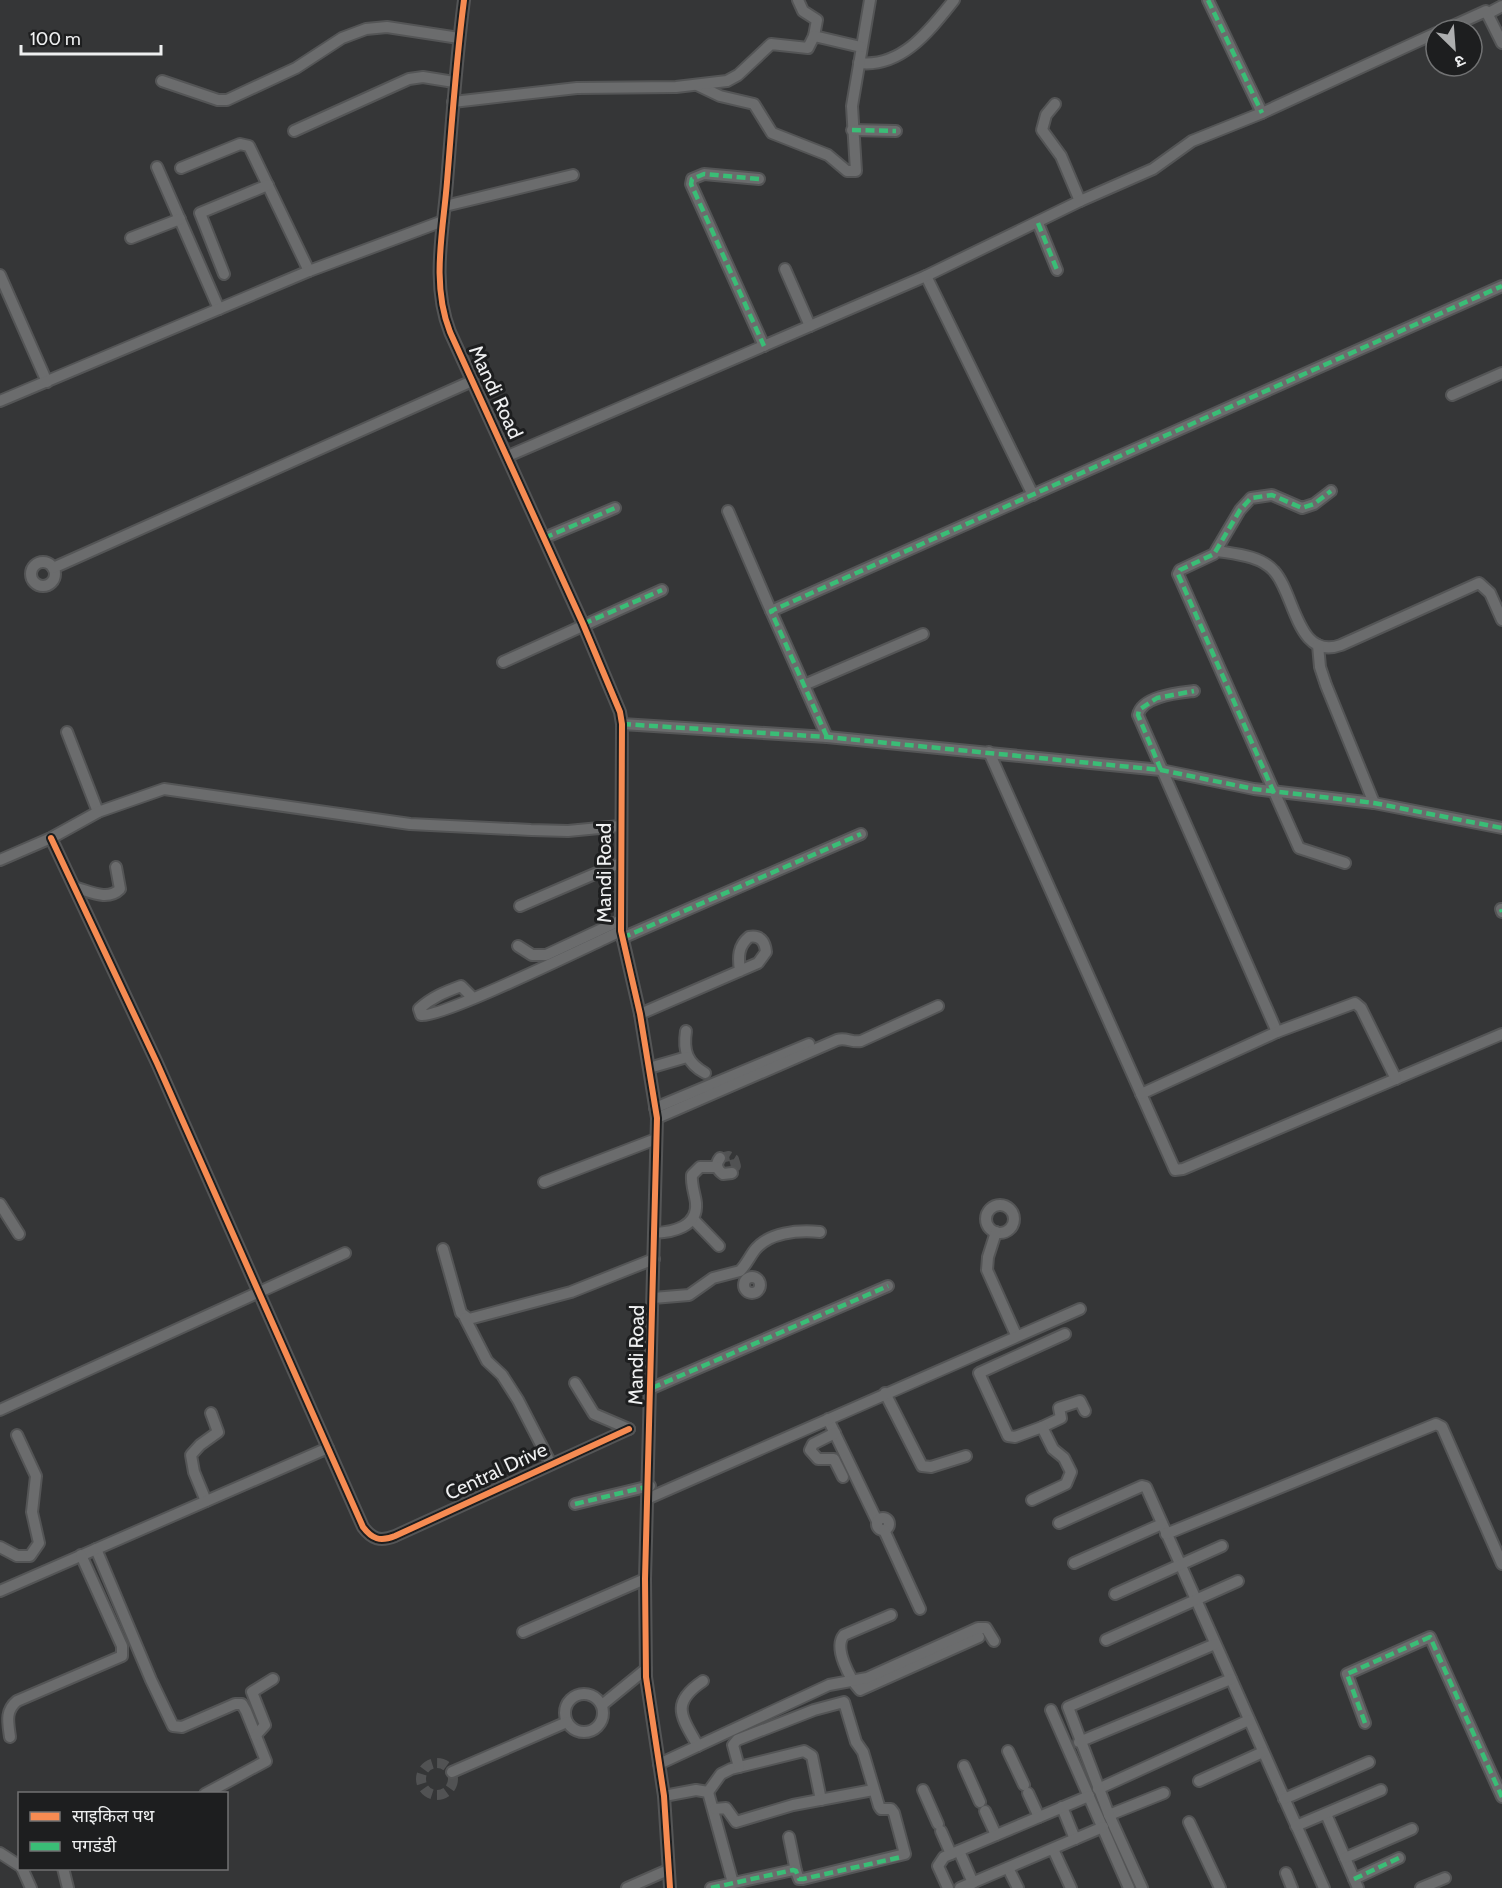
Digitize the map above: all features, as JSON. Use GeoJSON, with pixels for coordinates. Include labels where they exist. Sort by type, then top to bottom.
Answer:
{"type":"FeatureCollection","features":[{"type":"Feature","properties":{"kind":"street","name":"Mandi Road"},"geometry":{"type":"LineString","coordinates":[[464,0],[454,82],[443,221],[439,284],[441,300],[446,321],[583,624],[620,712],[622,724],[621,930],[640,1014],[656,1113],[650,1486],[645,1579],[646,1669],[664,1796],[669,1888]]}},
{"type":"Feature","properties":{"kind":"street"},"geometry":{"type":"LineString","coordinates":[[453,102],[585,87],[640,89],[697,84],[736,77],[771,44],[807,48],[811,46],[817,20],[803,12],[798,0]]}},
{"type":"Feature","properties":{"kind":"street"},"geometry":{"type":"LineString","coordinates":[[697,84],[720,96],[754,104],[772,133],[825,153],[843,169],[856,171],[858,163],[852,129],[855,86],[870,0]]}},
{"type":"Feature","properties":{"kind":"street"},"geometry":{"type":"LineString","coordinates":[[859,63],[881,64],[896,58],[930,29],[954,0]]}},
{"type":"Feature","properties":{"kind":"street"},"geometry":{"type":"LineString","coordinates":[[1208,0],[1262,113]]}},
{"type":"Feature","properties":{"kind":"street"},"geometry":{"type":"LineString","coordinates":[[1487,14],[1502,6]]}},
{"type":"Feature","properties":{"kind":"street"},"geometry":{"type":"LineString","coordinates":[[1471,18],[1486,11],[1502,43]]}},
{"type":"Feature","properties":{"kind":"street"},"geometry":{"type":"LineString","coordinates":[[162,81],[218,100],[227,100],[296,68],[342,38],[366,28],[387,27],[459,39]]}},
{"type":"Feature","properties":{"kind":"street"},"geometry":{"type":"LineString","coordinates":[[814,36],[861,47]]}},
{"type":"Feature","properties":{"kind":"street"},"geometry":{"type":"LineString","coordinates":[[508,456],[926,276],[1080,201],[1162,165],[1192,141],[1262,113],[1424,39]]}},
{"type":"Feature","properties":{"kind":"street"},"geometry":{"type":"LineString","coordinates":[[294,131],[409,79],[423,77],[454,82]]}},
{"type":"Feature","properties":{"kind":"street"},"geometry":{"type":"LineString","coordinates":[[1055,104],[1046,115],[1042,129],[1061,156],[1080,201]]}},
{"type":"Feature","properties":{"kind":"street"},"geometry":{"type":"LineString","coordinates":[[852,129],[896,131]]}},
{"type":"Feature","properties":{"kind":"street"},"geometry":{"type":"LineString","coordinates":[[181,168],[240,144],[249,147],[309,271]]}},
{"type":"Feature","properties":{"kind":"street"},"geometry":{"type":"LineString","coordinates":[[157,167],[219,309]]}},
{"type":"Feature","properties":{"kind":"street"},"geometry":{"type":"LineString","coordinates":[[759,178],[705,174],[692,179],[691,184],[764,346]]}},
{"type":"Feature","properties":{"kind":"street"},"geometry":{"type":"LineString","coordinates":[[445,206],[573,175]]}},
{"type":"Feature","properties":{"kind":"street"},"geometry":{"type":"LineString","coordinates":[[224,274],[200,213],[268,185]]}},
{"type":"Feature","properties":{"kind":"street"},"geometry":{"type":"LineString","coordinates":[[131,238],[180,219]]}},
{"type":"Feature","properties":{"kind":"street"},"geometry":{"type":"LineString","coordinates":[[0,401],[309,271],[443,221]]}},
{"type":"Feature","properties":{"kind":"street"},"geometry":{"type":"LineString","coordinates":[[1038,223],[1057,270]]}},
{"type":"Feature","properties":{"kind":"street"},"geometry":{"type":"LineString","coordinates":[[785,269],[810,326]]}},
{"type":"Feature","properties":{"kind":"street"},"geometry":{"type":"LineString","coordinates":[[0,275],[5,302],[47,382]]}},
{"type":"Feature","properties":{"kind":"street"},"geometry":{"type":"LineString","coordinates":[[926,276],[1033,495]]}},
{"type":"Feature","properties":{"kind":"street"},"geometry":{"type":"LineString","coordinates":[[771,611],[1502,286]]}},
{"type":"Feature","properties":{"kind":"street"},"geometry":{"type":"LineString","coordinates":[[1452,394],[1502,373]]}},
{"type":"Feature","properties":{"kind":"street"},"geometry":{"type":"LineString","coordinates":[[53,568],[472,381]]}},
{"type":"Feature","properties":{"kind":"street"},"geometry":{"type":"LineString","coordinates":[[1331,491],[1302,508],[1272,495],[1251,498],[1240,510],[1218,550],[1180,570],[1178,577],[1301,850],[1345,863]]}},
{"type":"Feature","properties":{"kind":"street"},"geometry":{"type":"LineString","coordinates":[[544,538],[615,508]]}},
{"type":"Feature","properties":{"kind":"street"},"geometry":{"type":"LineString","coordinates":[[728,511],[827,737]]}},
{"type":"Feature","properties":{"kind":"street"},"geometry":{"type":"LineString","coordinates":[[1218,550],[1259,561],[1274,570],[1304,633],[1318,645],[1328,649],[1479,583],[1490,593],[1502,620]]}},
{"type":"Feature","properties":{"kind":"street"},"geometry":{"type":"LineString","coordinates":[[503,662],[662,590]]}},
{"type":"Feature","properties":{"kind":"street"},"geometry":{"type":"LineString","coordinates":[[804,685],[923,634]]}},
{"type":"Feature","properties":{"kind":"street"},"geometry":{"type":"LineString","coordinates":[[1318,645],[1320,667],[1326,685],[1374,803]]}},
{"type":"Feature","properties":{"kind":"street"},"geometry":{"type":"LineString","coordinates":[[1194,691],[1157,698],[1139,710],[1138,715],[1277,1032]]}},
{"type":"Feature","properties":{"kind":"street"},"geometry":{"type":"LineString","coordinates":[[622,724],[827,737],[1161,770],[1274,793],[1374,803],[1502,828]]}},
{"type":"Feature","properties":{"kind":"street"},"geometry":{"type":"LineString","coordinates":[[67,732],[99,812]]}},
{"type":"Feature","properties":{"kind":"street"},"geometry":{"type":"LineString","coordinates":[[989,752],[1171,1166],[1177,1171],[1502,1034]]}},
{"type":"Feature","properties":{"kind":"street"},"geometry":{"type":"LineString","coordinates":[[0,860],[51,838],[99,812],[154,791],[172,789],[410,824],[568,831],[620,826]]}},
{"type":"Feature","properties":{"kind":"street"},"geometry":{"type":"LineString","coordinates":[[473,998],[621,930],[861,834]]}},
{"type":"Feature","properties":{"kind":"street"},"geometry":{"type":"LineString","coordinates":[[0,1591],[328,1448],[76,888],[51,838]]}},
{"type":"Feature","properties":{"kind":"street"},"geometry":{"type":"LineString","coordinates":[[520,906],[620,863]]}},
{"type":"Feature","properties":{"kind":"street"},"geometry":{"type":"LineString","coordinates":[[76,888],[105,895],[114,894],[120,889],[121,884],[116,867]]}},
{"type":"Feature","properties":{"kind":"street"},"geometry":{"type":"LineString","coordinates":[[518,946],[532,955],[546,955],[621,930]]}},
{"type":"Feature","properties":{"kind":"street"},"geometry":{"type":"LineString","coordinates":[[640,1014],[740,970]]}},
{"type":"Feature","properties":{"kind":"street"},"geometry":{"type":"LineString","coordinates":[[1141,1094],[1277,1032],[1350,1004],[1357,1004],[1396,1079]]}},
{"type":"Feature","properties":{"kind":"street"},"geometry":{"type":"LineString","coordinates":[[656,1113],[837,1040],[844,1038],[853,1042],[861,1041],[938,1006]]}},
{"type":"Feature","properties":{"kind":"street"},"geometry":{"type":"LineString","coordinates":[[687,1031],[687,1057],[691,1063],[705,1073]]}},
{"type":"Feature","properties":{"kind":"street"},"geometry":{"type":"LineString","coordinates":[[656,1113],[809,1044]]}},
{"type":"Feature","properties":{"kind":"street"},"geometry":{"type":"LineString","coordinates":[[649,1068],[687,1057]]}},
{"type":"Feature","properties":{"kind":"street"},"geometry":{"type":"LineString","coordinates":[[544,1182],[656,1139]]}},
{"type":"Feature","properties":{"kind":"street"},"geometry":{"type":"LineString","coordinates":[[655,1233],[681,1228],[693,1219],[696,1206],[692,1175],[700,1167],[718,1162],[723,1174],[732,1173]]}},
{"type":"Feature","properties":{"kind":"street"},"geometry":{"type":"LineString","coordinates":[[0,1204],[19,1234]]}},
{"type":"Feature","properties":{"kind":"street"},"geometry":{"type":"LineString","coordinates":[[693,1219],[719,1246]]}},
{"type":"Feature","properties":{"kind":"street"},"geometry":{"type":"LineString","coordinates":[[653,1299],[689,1295],[713,1278],[743,1275],[755,1249],[774,1237],[795,1231],[820,1232]]}},
{"type":"Feature","properties":{"kind":"street"},"geometry":{"type":"LineString","coordinates":[[996,1232],[988,1257],[987,1270],[1016,1335]]}},
{"type":"Feature","properties":{"kind":"street"},"geometry":{"type":"LineString","coordinates":[[443,1249],[457,1303],[484,1357],[508,1383],[552,1464]]}},
{"type":"Feature","properties":{"kind":"street"},"geometry":{"type":"LineString","coordinates":[[0,1410],[345,1253]]}},
{"type":"Feature","properties":{"kind":"street"},"geometry":{"type":"LineString","coordinates":[[465,1318],[500,1312],[565,1294],[654,1259]]}},
{"type":"Feature","properties":{"kind":"street"},"geometry":{"type":"LineString","coordinates":[[652,1388],[888,1286]]}},
{"type":"Feature","properties":{"kind":"street"},"geometry":{"type":"LineString","coordinates":[[649,1498],[1016,1335],[1080,1309]]}},
{"type":"Feature","properties":{"kind":"street"},"geometry":{"type":"LineString","coordinates":[[1035,1327],[1042,1344]]}},
{"type":"Feature","properties":{"kind":"street"},"geometry":{"type":"LineString","coordinates":[[1065,1334],[979,1373],[1008,1436],[1015,1437],[1061,1418],[1059,1408],[1071,1402],[1079,1400],[1085,1411]]}},
{"type":"Feature","properties":{"kind":"street","name":"Central Drive"},"geometry":{"type":"LineString","coordinates":[[328,1448],[363,1527],[375,1539],[395,1536],[629,1429],[594,1414],[575,1383]]}},
{"type":"Feature","properties":{"kind":"street"},"geometry":{"type":"LineString","coordinates":[[885,1393],[922,1466],[931,1467],[966,1456]]}},
{"type":"Feature","properties":{"kind":"street"},"geometry":{"type":"LineString","coordinates":[[206,1501],[194,1472],[191,1455],[218,1432],[211,1413]]}},
{"type":"Feature","properties":{"kind":"street"},"geometry":{"type":"LineString","coordinates":[[828,1419],[920,1609]]}},
{"type":"Feature","properties":{"kind":"street"},"geometry":{"type":"LineString","coordinates":[[1074,1563],[1436,1424],[1442,1427],[1460,1465],[1502,1564]]}},
{"type":"Feature","properties":{"kind":"street"},"geometry":{"type":"LineString","coordinates":[[1032,1500],[1063,1486],[1072,1476],[1066,1461],[1053,1449],[1042,1427]]}},
{"type":"Feature","properties":{"kind":"street"},"geometry":{"type":"LineString","coordinates":[[835,1433],[813,1444],[810,1450],[818,1460],[834,1459],[843,1477]]}},
{"type":"Feature","properties":{"kind":"street"},"geometry":{"type":"LineString","coordinates":[[0,1547],[22,1557],[30,1556],[39,1543],[32,1512],[36,1476],[17,1435]]}},
{"type":"Feature","properties":{"kind":"street"},"geometry":{"type":"LineString","coordinates":[[575,1504],[650,1486]]}},
{"type":"Feature","properties":{"kind":"street"},"geometry":{"type":"LineString","coordinates":[[1059,1523],[1144,1486],[1324,1888]]}},
{"type":"Feature","properties":{"kind":"street"},"geometry":{"type":"LineString","coordinates":[[1115,1594],[1222,1546]]}},
{"type":"Feature","properties":{"kind":"street"},"geometry":{"type":"LineString","coordinates":[[96,1549],[173,1726],[182,1727],[239,1703],[244,1708],[256,1734],[265,1763],[209,1792]]}},
{"type":"Feature","properties":{"kind":"street"},"geometry":{"type":"LineString","coordinates":[[10,1737],[8,1716],[10,1707],[17,1701],[122,1656],[122,1646],[81,1555]]}},
{"type":"Feature","properties":{"kind":"street"},"geometry":{"type":"LineString","coordinates":[[523,1632],[645,1579]]}},
{"type":"Feature","properties":{"kind":"street"},"geometry":{"type":"LineString","coordinates":[[1106,1640],[1238,1581]]}},
{"type":"Feature","properties":{"kind":"street"},"geometry":{"type":"LineString","coordinates":[[891,1615],[844,1635],[840,1641],[853,1680],[860,1690],[865,1690],[979,1637]]}},
{"type":"Feature","properties":{"kind":"street"},"geometry":{"type":"LineString","coordinates":[[659,1764],[829,1685],[867,1678],[978,1628],[984,1627],[989,1631],[994,1641]]}},
{"type":"Feature","properties":{"kind":"street"},"geometry":{"type":"LineString","coordinates":[[1365,1723],[1347,1674],[1430,1637],[1502,1797]]}},
{"type":"Feature","properties":{"kind":"street"},"geometry":{"type":"LineString","coordinates":[[1129,1888],[1103,1827],[1068,1707],[1215,1644]]}},
{"type":"Feature","properties":{"kind":"street"},"geometry":{"type":"LineString","coordinates":[[602,1705],[646,1669]]}},
{"type":"Feature","properties":{"kind":"street"},"geometry":{"type":"LineString","coordinates":[[256,1734],[265,1725],[252,1692],[273,1679]]}},
{"type":"Feature","properties":{"kind":"street"},"geometry":{"type":"LineString","coordinates":[[1079,1742],[1231,1679]]}},
{"type":"Feature","properties":{"kind":"street"},"geometry":{"type":"LineString","coordinates":[[698,1746],[682,1720],[680,1710],[687,1693],[703,1681]]}},
{"type":"Feature","properties":{"kind":"street"},"geometry":{"type":"LineString","coordinates":[[576,1696],[594,1696],[602,1705],[603,1717],[593,1731],[575,1731],[567,1722],[567,1704],[576,1696]]}},
{"type":"Feature","properties":{"kind":"street"},"geometry":{"type":"LineString","coordinates":[[739,1767],[733,1745],[737,1740],[814,1710],[844,1702],[880,1808],[891,1809],[894,1813],[905,1851],[904,1855],[801,1880],[796,1871],[789,1837]]}},
{"type":"Feature","properties":{"kind":"street"},"geometry":{"type":"LineString","coordinates":[[1051,1710],[1094,1792],[1109,1815],[1142,1888]]}},
{"type":"Feature","properties":{"kind":"street"},"geometry":{"type":"LineString","coordinates":[[948,1888],[938,1863],[955,1852],[1062,1807],[1249,1720]]}},
{"type":"Feature","properties":{"kind":"street"},"geometry":{"type":"LineString","coordinates":[[452,1772],[567,1722]]}},
{"type":"Feature","properties":{"kind":"street"},"geometry":{"type":"LineString","coordinates":[[708,1792],[721,1774],[739,1767],[807,1751],[812,1755],[821,1800]]}},
{"type":"Feature","properties":{"kind":"street"},"geometry":{"type":"LineString","coordinates":[[1008,1751],[1039,1817]]}},
{"type":"Feature","properties":{"kind":"street"},"geometry":{"type":"LineString","coordinates":[[1199,1781],[1263,1752]]}},
{"type":"Feature","properties":{"kind":"street"},"geometry":{"type":"LineString","coordinates":[[1284,1799],[1369,1762]]}},
{"type":"Feature","properties":{"kind":"street"},"geometry":{"type":"LineString","coordinates":[[964,1766],[996,1835]]}},
{"type":"Feature","properties":{"kind":"street"},"geometry":{"type":"LineString","coordinates":[[664,1796],[696,1790],[708,1792]]}},
{"type":"Feature","properties":{"kind":"street"},"geometry":{"type":"LineString","coordinates":[[714,1809],[726,1808],[736,1822],[821,1800],[873,1790]]}},
{"type":"Feature","properties":{"kind":"street"},"geometry":{"type":"LineString","coordinates":[[923,1790],[939,1827],[955,1852],[965,1886],[1103,1827]]}},
{"type":"Feature","properties":{"kind":"street"},"geometry":{"type":"LineString","coordinates":[[1296,1826],[1382,1790]]}},
{"type":"Feature","properties":{"kind":"street"},"geometry":{"type":"LineString","coordinates":[[708,1792],[733,1883]]}},
{"type":"Feature","properties":{"kind":"street"},"geometry":{"type":"LineString","coordinates":[[1109,1815],[1164,1793]]}},
{"type":"Feature","properties":{"kind":"street"},"geometry":{"type":"LineString","coordinates":[[1062,1807],[1075,1839]]}},
{"type":"Feature","properties":{"kind":"street"},"geometry":{"type":"LineString","coordinates":[[1326,1814],[1356,1883],[1399,1858]]}},
{"type":"Feature","properties":{"kind":"street"},"geometry":{"type":"LineString","coordinates":[[1189,1822],[1220,1888]]}},
{"type":"Feature","properties":{"kind":"street"},"geometry":{"type":"LineString","coordinates":[[1345,1858],[1412,1829]]}},
{"type":"Feature","properties":{"kind":"street"},"geometry":{"type":"LineString","coordinates":[[1053,1849],[1071,1888]]}},
{"type":"Feature","properties":{"kind":"street"},"geometry":{"type":"LineString","coordinates":[[0,1853],[18,1866]]}},
{"type":"Feature","properties":{"kind":"street"},"geometry":{"type":"LineString","coordinates":[[1008,1868],[1018,1888]]}},
{"type":"Feature","properties":{"kind":"street"},"geometry":{"type":"LineString","coordinates":[[22,1870],[31,1888]]}},
{"type":"Feature","properties":{"kind":"street"},"geometry":{"type":"LineString","coordinates":[[63,1870],[68,1888]]}},
{"type":"Feature","properties":{"kind":"street"},"geometry":{"type":"LineString","coordinates":[[627,1888],[668,1870]]}},
{"type":"Feature","properties":{"kind":"street"},"geometry":{"type":"LineString","coordinates":[[711,1888],[796,1871]]}},
{"type":"Feature","properties":{"kind":"street"},"geometry":{"type":"LineString","coordinates":[[1286,1874],[1292,1888]]}},
{"type":"Feature","properties":{"kind":"street"},"geometry":{"type":"LineString","coordinates":[[1421,1888],[1445,1878]]}},
{"type":"Feature","properties":{"kind":"tunnel"},"geometry":{"type":"LineString","coordinates":[[720,1158],[729,1156],[734,1159],[736,1166],[732,1173]]}},
{"type":"Feature","properties":{"kind":"tunnel"},"geometry":{"type":"LineString","coordinates":[[437,1763],[448,1768],[453,1779],[448,1790],[437,1795],[426,1790],[421,1779],[426,1768],[437,1763]]}},
{"type":"Feature","properties":{"kind":"marked path"},"geometry":{"type":"LineString","coordinates":[[1208,0],[1262,113]]}},
{"type":"Feature","properties":{"kind":"marked path"},"geometry":{"type":"LineString","coordinates":[[852,130],[896,131]]}},
{"type":"Feature","properties":{"kind":"marked path"},"geometry":{"type":"LineString","coordinates":[[759,179],[704,174],[692,179],[691,184],[764,346]]}},
{"type":"Feature","properties":{"kind":"marked path"},"geometry":{"type":"LineString","coordinates":[[1038,223],[1057,270]]}},
{"type":"Feature","properties":{"kind":"marked path"},"geometry":{"type":"LineString","coordinates":[[827,737],[771,611],[1502,286]]}},
{"type":"Feature","properties":{"kind":"marked path"},"geometry":{"type":"LineString","coordinates":[[1274,793],[1178,574],[1180,570],[1214,554],[1240,510],[1251,498],[1272,495],[1302,508],[1314,504],[1331,491]]}},
{"type":"Feature","properties":{"kind":"marked path"},"geometry":{"type":"LineString","coordinates":[[544,538],[615,508]]}},
{"type":"Feature","properties":{"kind":"marked path"},"geometry":{"type":"LineString","coordinates":[[583,624],[662,590]]}},
{"type":"Feature","properties":{"kind":"marked path"},"geometry":{"type":"LineString","coordinates":[[1161,770],[1138,715],[1139,710],[1157,698],[1194,691]]}},
{"type":"Feature","properties":{"kind":"marked path"},"geometry":{"type":"LineString","coordinates":[[622,724],[827,737],[1161,770],[1254,789],[1374,803],[1502,828]]}},
{"type":"Feature","properties":{"kind":"marked path"},"geometry":{"type":"LineString","coordinates":[[622,938],[861,834]]}},
{"type":"Feature","properties":{"kind":"marked path"},"geometry":{"type":"LineString","coordinates":[[652,1388],[888,1286]]}},
{"type":"Feature","properties":{"kind":"marked path"},"geometry":{"type":"LineString","coordinates":[[575,1504],[650,1486]]}},
{"type":"Feature","properties":{"kind":"marked path"},"geometry":{"type":"LineString","coordinates":[[1365,1723],[1347,1674],[1430,1637],[1502,1797]]}},
{"type":"Feature","properties":{"kind":"marked path"},"geometry":{"type":"LineString","coordinates":[[711,1888],[793,1870],[796,1871],[799,1879],[803,1879],[901,1857]]}},
{"type":"Feature","properties":{"kind":"marked path"},"geometry":{"type":"LineString","coordinates":[[1354,1879],[1399,1858]]}},
{"type":"Feature","properties":{"kind":"cycle path"},"geometry":{"type":"LineString","coordinates":[[464,0],[441,239],[440,277],[444,314],[450,332],[583,624],[620,712],[622,724],[621,931],[640,1014],[657,1118],[645,1579],[646,1677],[664,1796],[670,1888]]}},
{"type":"Feature","properties":{"kind":"cycle path"},"geometry":{"type":"LineString","coordinates":[[51,838],[157,1063],[366,1531],[373,1537],[381,1539],[395,1536],[629,1429]]}}]}
